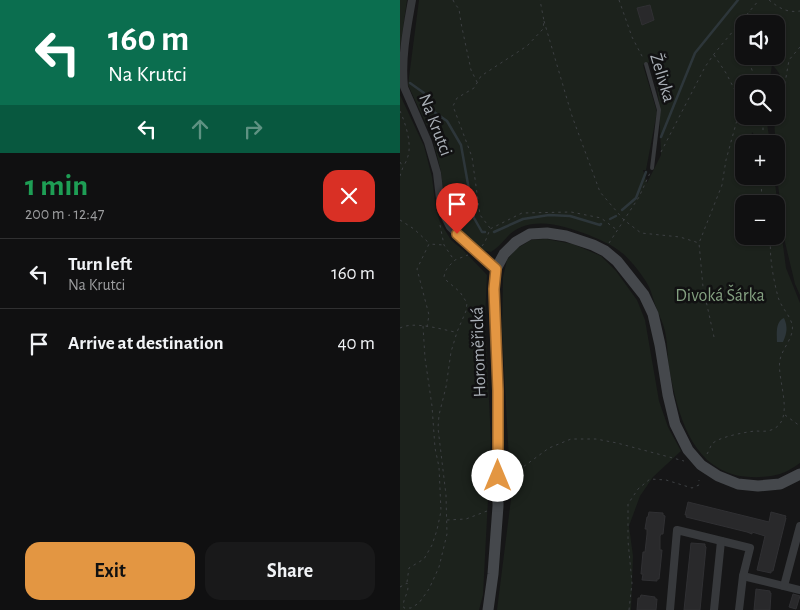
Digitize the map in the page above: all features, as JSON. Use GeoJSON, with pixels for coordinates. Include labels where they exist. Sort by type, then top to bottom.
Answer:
{"type":"FeatureCollection","features":[{"type":"Feature","properties":{"kind":"main road","name":"Horoměřická"},"geometry":{"type":"LineString","coordinates":[[488,610],[493,574],[498,506],[498,391],[494,289],[496,269],[504,254],[516,242],[530,234],[547,233],[566,236],[594,245],[617,261],[644,295],[650,306],[660,345],[675,424],[688,450],[700,465],[718,476],[738,484],[758,486],[780,484],[800,474]]}},
{"type":"Feature","properties":{"kind":"street","name":"Na Krutci"},"geometry":{"type":"LineString","coordinates":[[412,0],[404,58],[404,86],[428,142],[436,173],[441,207],[446,219],[457,234],[496,269]]}},
{"type":"Feature","properties":{"kind":"street"},"geometry":{"type":"LineString","coordinates":[[784,586],[800,526]]}},
{"type":"Feature","properties":{"kind":"street"},"geometry":{"type":"LineString","coordinates":[[670,610],[677,530],[750,548],[742,576],[739,610]]}},
{"type":"Feature","properties":{"kind":"street"},"geometry":{"type":"LineString","coordinates":[[714,610],[721,541]]}},
{"type":"Feature","properties":{"kind":"street"},"geometry":{"type":"LineString","coordinates":[[742,576],[800,590]]}},
{"type":"Feature","properties":{"kind":"lane","name":"Želivka"},"geometry":{"type":"LineString","coordinates":[[646,64],[659,110],[652,168]]}},
{"type":"Feature","properties":{"kind":"path"},"geometry":{"type":"LineString","coordinates":[[453,0],[459,9],[471,70],[477,82]]}},
{"type":"Feature","properties":{"kind":"path"},"geometry":{"type":"LineString","coordinates":[[540,0],[544,21],[572,116],[600,192],[624,220],[642,233],[680,237],[699,243]]}},
{"type":"Feature","properties":{"kind":"path","name":"Želivka"},"geometry":{"type":"LineString","coordinates":[[619,0],[632,37],[646,64]]}},
{"type":"Feature","properties":{"kind":"path"},"geometry":{"type":"LineString","coordinates":[[661,151],[705,67],[759,0]]}},
{"type":"Feature","properties":{"kind":"path"},"geometry":{"type":"LineString","coordinates":[[769,0],[786,11],[800,11]]}},
{"type":"Feature","properties":{"kind":"path"},"geometry":{"type":"LineString","coordinates":[[749,15],[750,10]]}},
{"type":"Feature","properties":{"kind":"path"},"geometry":{"type":"LineString","coordinates":[[490,229],[480,215],[472,157],[453,106],[457,98],[474,88],[481,76],[527,46],[543,29],[544,21]]}},
{"type":"Feature","properties":{"kind":"path"},"geometry":{"type":"LineString","coordinates":[[785,83],[789,60],[800,47]]}},
{"type":"Feature","properties":{"kind":"path"},"geometry":{"type":"LineString","coordinates":[[714,54],[735,90]]}},
{"type":"Feature","properties":{"kind":"path"},"geometry":{"type":"LineString","coordinates":[[400,111],[406,127],[409,148],[409,155],[400,176]]}},
{"type":"Feature","properties":{"kind":"path"},"geometry":{"type":"LineString","coordinates":[[714,337],[702,287],[699,243],[722,185],[726,160],[736,125]]}},
{"type":"Feature","properties":{"kind":"path"},"geometry":{"type":"LineString","coordinates":[[400,162],[403,168]]}},
{"type":"Feature","properties":{"kind":"path"},"geometry":{"type":"LineString","coordinates":[[605,251],[639,197],[652,168]]}},
{"type":"Feature","properties":{"kind":"path"},"geometry":{"type":"LineString","coordinates":[[422,326],[435,448],[439,467],[441,511],[432,546],[424,559],[409,568],[407,583],[409,588],[405,595],[403,606],[407,609],[419,604],[430,589],[439,567],[447,534],[446,495],[438,415],[446,387],[451,352],[466,311],[467,303],[460,292],[447,282],[444,277],[445,272],[454,260],[476,252],[485,242],[490,229],[522,213],[571,212],[601,218],[618,230]]}},
{"type":"Feature","properties":{"kind":"path"},"geometry":{"type":"LineString","coordinates":[[446,219],[440,226],[444,245],[454,260]]}},
{"type":"Feature","properties":{"kind":"path"},"geometry":{"type":"LineString","coordinates":[[400,220],[414,229],[429,244],[444,245]]}},
{"type":"Feature","properties":{"kind":"path"},"geometry":{"type":"LineString","coordinates":[[427,327],[430,315],[417,269],[429,244]]}},
{"type":"Feature","properties":{"kind":"path"},"geometry":{"type":"LineString","coordinates":[[707,454],[712,443],[719,439],[738,433],[770,430],[776,427],[784,415],[779,366],[780,359],[791,334],[792,324],[780,304],[777,294],[770,245]]}},
{"type":"Feature","properties":{"kind":"path"},"geometry":{"type":"LineString","coordinates":[[400,328],[406,325],[422,326],[457,332]]}},
{"type":"Feature","properties":{"kind":"path"},"geometry":{"type":"LineString","coordinates":[[784,415],[800,426]]}},
{"type":"Feature","properties":{"kind":"path"},"geometry":{"type":"LineString","coordinates":[[446,520],[466,519],[505,502],[516,476],[523,467],[549,448],[571,439],[596,439],[686,462],[693,458]]}},
{"type":"Feature","properties":{"kind":"path"},"geometry":{"type":"LineString","coordinates":[[629,610],[632,583],[628,541],[628,504],[638,489],[650,479],[666,480],[692,488],[699,485],[699,480]]}},
{"type":"Feature","properties":{"kind":"path"},"geometry":{"type":"LineString","coordinates":[[400,587],[407,583]]}},
{"type":"Feature","properties":{"kind":"green space"},"geometry":{"type":"Polygon","coordinates":[[[400,0],[407,0],[400,50],[400,0]]]}},
{"type":"Feature","properties":{"kind":"green space","name":"Divoká Šárka"},"geometry":{"type":"Polygon","coordinates":[[[419,0],[800,0],[800,295],[795,284],[785,242],[785,195],[779,195],[778,185],[785,185],[785,135],[775,135],[774,125],[785,125],[785,75],[780,75],[772,65],[770,75],[735,75],[735,125],[767,125],[769,135],[755,135],[752,132],[752,135],[735,135],[735,185],[775,185],[776,195],[735,195],[735,245],[783,245],[786,268],[800,303],[800,463],[785,472],[758,477],[735,475],[720,469],[707,460],[697,448],[682,420],[669,368],[665,331],[651,290],[629,259],[611,245],[589,235],[549,224],[529,225],[519,228],[491,252],[481,250],[453,224],[445,205],[441,172],[433,139],[408,85],[419,0]],[[652,61],[643,65],[657,112],[646,170],[643,170],[647,183],[661,155],[659,101],[652,61]]]}},
{"type":"Feature","properties":{"kind":"green space"},"geometry":{"type":"Polygon","coordinates":[[[400,95],[424,146],[440,222],[451,240],[487,275],[485,319],[491,441],[483,595],[479,610],[400,610],[400,95]]]}},
{"type":"Feature","properties":{"kind":"green space"},"geometry":{"type":"Polygon","coordinates":[[[546,239],[573,244],[601,256],[616,271],[637,300],[645,320],[659,401],[668,427],[681,451],[653,477],[640,496],[629,526],[633,556],[631,610],[497,610],[511,499],[502,330],[503,277],[507,260],[516,249],[531,240],[546,239]]]}},
{"type":"Feature","properties":{"kind":"shaded area"},"geometry":{"type":"Polygon","coordinates":[[[784,318],[785,336],[783,342],[777,342],[778,325],[784,318]]]}},
{"type":"Feature","properties":{"kind":"building"},"geometry":{"type":"Polygon","coordinates":[[[650,5],[654,20],[642,25],[637,8],[650,5]]]}},
{"type":"Feature","properties":{"kind":"building"},"geometry":{"type":"Polygon","coordinates":[[[688,502],[769,522],[771,512],[786,516],[773,571],[771,573],[757,570],[765,536],[686,517],[688,502]]]}},
{"type":"Feature","properties":{"kind":"building"},"geometry":{"type":"Polygon","coordinates":[[[649,512],[663,513],[665,516],[663,534],[660,536],[660,550],[662,550],[659,579],[657,581],[642,580],[643,574],[641,574],[647,534],[647,529],[645,529],[649,512]]]}},
{"type":"Feature","properties":{"kind":"building"},"geometry":{"type":"Polygon","coordinates":[[[691,543],[705,544],[706,547],[700,610],[684,610],[691,543]]]}},
{"type":"Feature","properties":{"kind":"building"},"geometry":{"type":"Polygon","coordinates":[[[756,589],[770,591],[770,610],[754,610],[756,589]]]}},
{"type":"Feature","properties":{"kind":"building"},"geometry":{"type":"Polygon","coordinates":[[[793,594],[800,596],[796,609],[789,607],[793,594]]]}},
{"type":"Feature","properties":{"kind":"building"},"geometry":{"type":"Polygon","coordinates":[[[641,595],[657,599],[656,610],[637,610],[638,598],[641,595]]]}},
{"type":"Feature","properties":{"kind":"waterway"},"geometry":{"type":"LineString","coordinates":[[661,137],[695,53],[738,0]]}},
{"type":"Feature","properties":{"kind":"waterway"},"geometry":{"type":"LineString","coordinates":[[410,83],[424,93],[434,112],[447,121],[461,145],[474,218],[482,232],[485,232]]}},
{"type":"Feature","properties":{"kind":"waterway"},"geometry":{"type":"LineString","coordinates":[[622,210],[636,198],[646,172]]}},
{"type":"Feature","properties":{"kind":"waterway"},"geometry":{"type":"LineString","coordinates":[[494,232],[523,219],[549,215],[570,216],[601,224]]}},
{"type":"Feature","properties":{"kind":"waterway"},"geometry":{"type":"LineString","coordinates":[[610,219],[616,216]]}},
{"type":"Feature","properties":{"kind":"route"},"geometry":{"type":"LineString","coordinates":[[457,234],[496,269],[494,289],[498,391],[498,476]]}}]}
